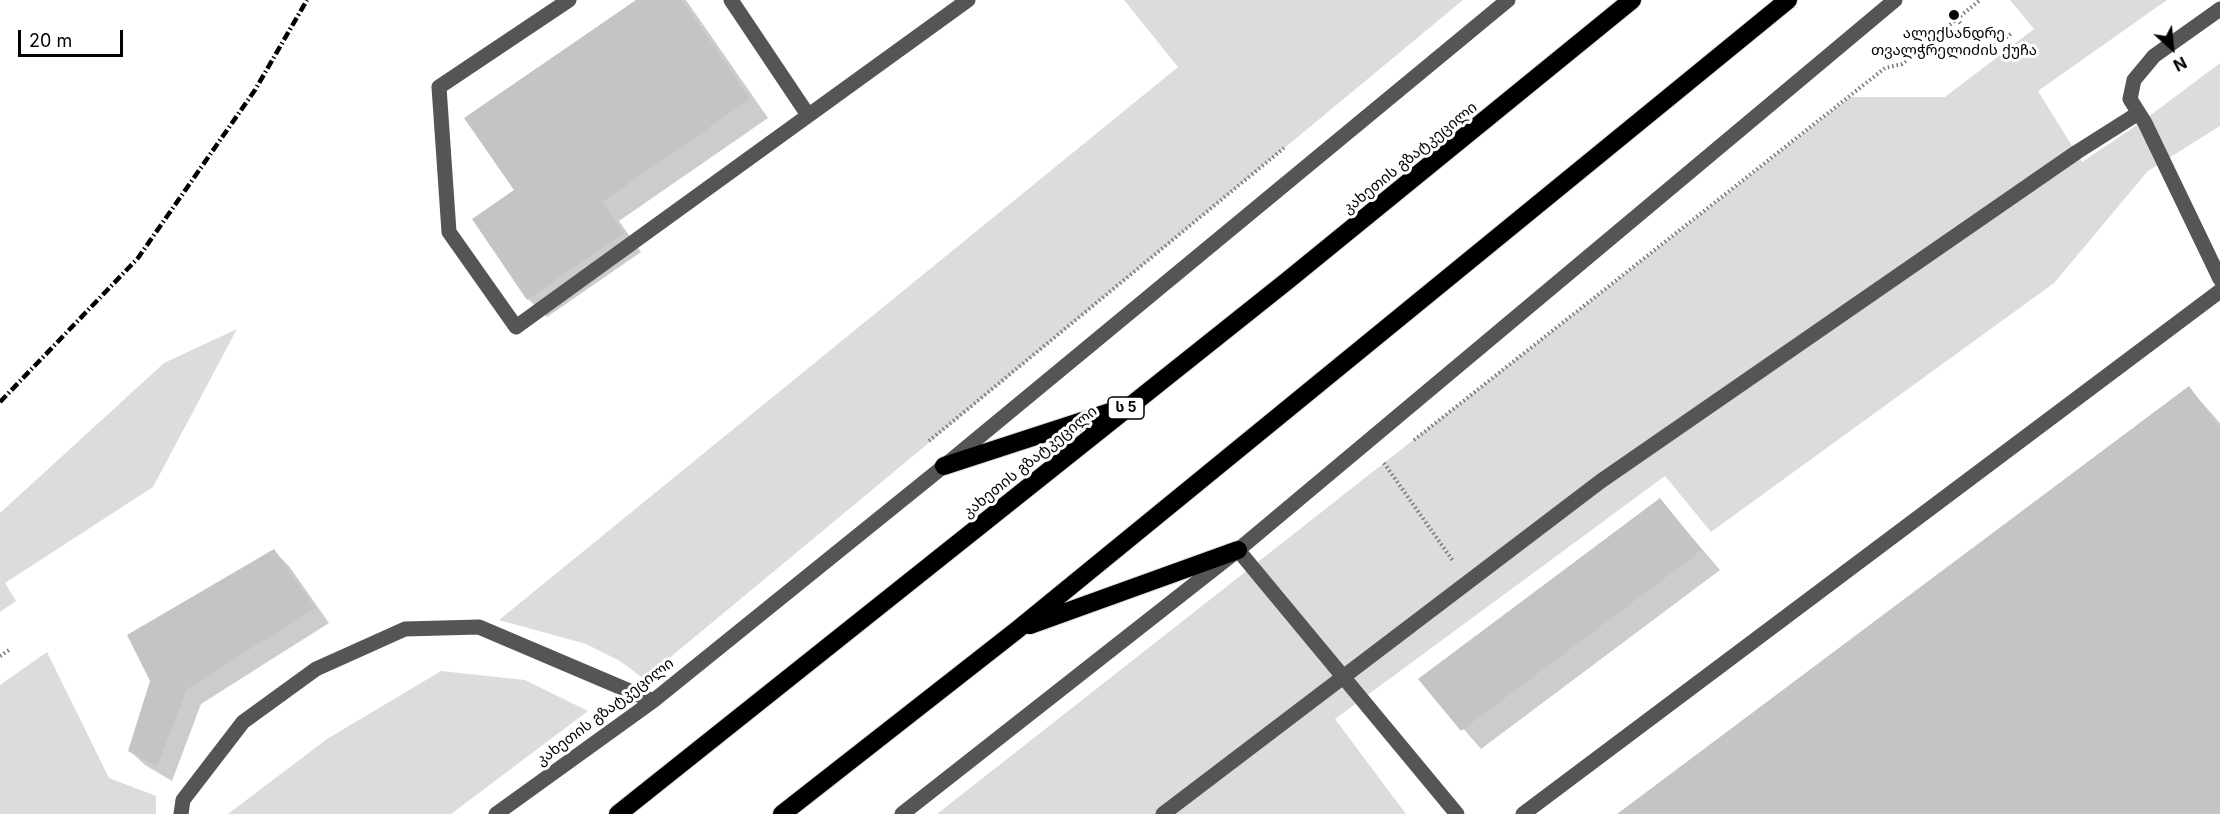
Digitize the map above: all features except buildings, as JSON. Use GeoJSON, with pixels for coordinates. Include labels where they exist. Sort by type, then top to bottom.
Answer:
{"type":"FeatureCollection","features":[{"type":"Feature","properties":{"kind":"highway","name":"კახეთის გზატკეცილი"},"geometry":{"type":"LineString","coordinates":[[618,814],[1287,281],[1632,0]]}},
{"type":"Feature","properties":{"kind":"highway"},"geometry":{"type":"LineString","coordinates":[[782,814],[1017,630],[1788,0]]}},
{"type":"Feature","properties":{"kind":"highway"},"geometry":{"type":"LineString","coordinates":[[944,466],[1129,406]]}},
{"type":"Feature","properties":{"kind":"highway"},"geometry":{"type":"LineString","coordinates":[[1017,630],[1238,550]]}},
{"type":"Feature","properties":{"kind":"street"},"geometry":{"type":"LineString","coordinates":[[569,0],[440,87],[449,232],[516,327],[968,0]]}},
{"type":"Feature","properties":{"kind":"street"},"geometry":{"type":"LineString","coordinates":[[731,0],[808,115]]}},
{"type":"Feature","properties":{"kind":"street","name":"კახეთის გზატკეცილი"},"geometry":{"type":"LineString","coordinates":[[496,814],[653,701],[944,466],[1508,0]]}},
{"type":"Feature","properties":{"kind":"street"},"geometry":{"type":"LineString","coordinates":[[902,814],[1238,550],[1895,0]]}},
{"type":"Feature","properties":{"kind":"street"},"geometry":{"type":"LineString","coordinates":[[2220,9],[2154,56],[2134,80],[2130,99],[2145,123],[2220,279]]}},
{"type":"Feature","properties":{"kind":"street"},"geometry":{"type":"LineString","coordinates":[[1162,814],[1601,481],[2077,152],[2138,114]]}},
{"type":"Feature","properties":{"kind":"street"},"geometry":{"type":"LineString","coordinates":[[1523,814],[2220,291]]}},
{"type":"Feature","properties":{"kind":"street"},"geometry":{"type":"LineString","coordinates":[[1238,550],[1457,814]]}},
{"type":"Feature","properties":{"kind":"street"},"geometry":{"type":"LineString","coordinates":[[181,814],[183,800],[243,722],[316,669],[405,629],[479,627],[653,701]]}},
{"type":"Feature","properties":{"kind":"path"},"geometry":{"type":"LineString","coordinates":[[1412,441],[1885,69],[1902,64],[1955,17],[1980,0]]}},
{"type":"Feature","properties":{"kind":"path"},"geometry":{"type":"LineString","coordinates":[[1955,17],[1984,54],[2012,33]]}},
{"type":"Feature","properties":{"kind":"path"},"geometry":{"type":"LineString","coordinates":[[1375,470],[1393,456]]}},
{"type":"Feature","properties":{"kind":"path"},"geometry":{"type":"LineString","coordinates":[[1384,464],[1468,582]]}},
{"type":"Feature","properties":{"kind":"path"},"geometry":{"type":"LineString","coordinates":[[0,656],[9,650]]}},
{"type":"Feature","properties":{"kind":"shaded area"},"geometry":{"type":"Polygon","coordinates":[[[1124,0],[1463,0],[644,679],[620,661],[586,644],[499,620],[1178,67],[1124,0]]]}},
{"type":"Feature","properties":{"kind":"shaded area"},"geometry":{"type":"Polygon","coordinates":[[[2010,0],[2167,0],[2038,91],[2082,162],[2140,123],[2220,63],[2220,126],[2148,171],[2054,283],[1711,532],[1665,476],[1335,719],[1406,814],[937,814],[1850,97],[1945,97],[2034,29],[2010,0]]]}},
{"type":"Feature","properties":{"kind":"shaded area"},"geometry":{"type":"Polygon","coordinates":[[[237,329],[153,487],[5,583],[16,601],[0,612],[0,513],[164,363],[237,329]]]}},
{"type":"Feature","properties":{"kind":"shaded area"},"geometry":{"type":"Polygon","coordinates":[[[47,652],[109,778],[156,796],[156,814],[0,814],[0,685],[47,652]]]}},
{"type":"Feature","properties":{"kind":"shaded area"},"geometry":{"type":"Polygon","coordinates":[[[441,671],[525,680],[588,711],[451,814],[228,814],[327,739],[441,671]]]}},
{"type":"Feature","properties":{"kind":"railway"},"geometry":{"type":"LineString","coordinates":[[0,402],[138,258],[255,90],[307,0]]}},
{"type":"Feature","properties":{"kind":"place","name":"ალექსანდრე თვალჭრელიძის ქუჩა"},"geometry":{"type":"Point","coordinates":[1954,15]}}]}
